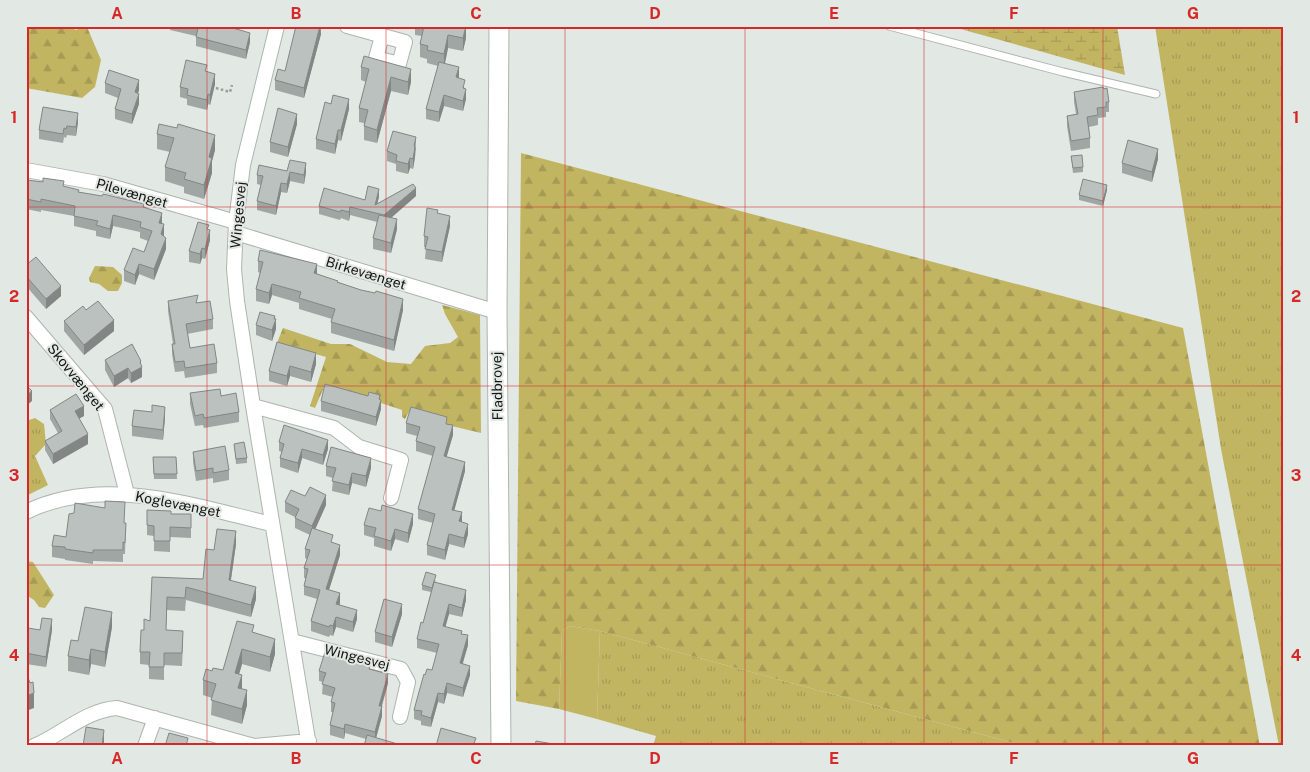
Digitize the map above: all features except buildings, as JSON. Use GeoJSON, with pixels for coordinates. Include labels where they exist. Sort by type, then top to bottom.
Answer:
{"type":"FeatureCollection","features":[{"type":"Feature","properties":{"kind":"main road","name":"Fladbrovej"},"geometry":{"type":"LineString","coordinates":[[499,26],[497,312],[501,746]]}},
{"type":"Feature","properties":{"kind":"street","name":"Wingesvej"},"geometry":{"type":"LineString","coordinates":[[278,26],[243,165],[236,228],[234,269],[253,406],[309,743]]}},
{"type":"Feature","properties":{"kind":"street"},"geometry":{"type":"LineString","coordinates":[[347,26],[382,36]]}},
{"type":"Feature","properties":{"kind":"street","name":"Pilevænget"},"geometry":{"type":"LineString","coordinates":[[26,170],[103,184],[236,228]]}},
{"type":"Feature","properties":{"kind":"street","name":"Birkevænget"},"geometry":{"type":"LineString","coordinates":[[236,228],[497,312]]}},
{"type":"Feature","properties":{"kind":"street","name":"Skovvænget"},"geometry":{"type":"LineString","coordinates":[[28,321],[105,409],[127,494]]}},
{"type":"Feature","properties":{"kind":"street"},"geometry":{"type":"LineString","coordinates":[[253,406],[334,428],[358,447],[401,460],[391,498]]}},
{"type":"Feature","properties":{"kind":"street","name":"Koglevænget"},"geometry":{"type":"LineString","coordinates":[[26,512],[44,503],[72,496],[127,494],[164,498],[272,524]]}},
{"type":"Feature","properties":{"kind":"street","name":"Wingesvej"},"geometry":{"type":"LineString","coordinates":[[292,642],[401,669],[408,682],[400,718]]}},
{"type":"Feature","properties":{"kind":"street"},"geometry":{"type":"LineString","coordinates":[[34,746],[94,714],[106,709],[117,708],[254,746],[309,743]]}},
{"type":"Feature","properties":{"kind":"street"},"geometry":{"type":"LineString","coordinates":[[145,746],[155,718]]}},
{"type":"Feature","properties":{"kind":"lane"},"geometry":{"type":"LineString","coordinates":[[889,26],[1063,72],[1156,94]]}},
{"type":"Feature","properties":{"kind":"path"},"geometry":{"type":"LineString","coordinates":[[216,88],[230,92],[232,85]]}},
{"type":"Feature","properties":{"kind":"green space"},"geometry":{"type":"Polygon","coordinates":[[[26,26],[74,26],[75,30],[87,27],[101,60],[95,87],[82,98],[26,88],[26,26]]]}},
{"type":"Feature","properties":{"kind":"green space"},"geometry":{"type":"Polygon","coordinates":[[[950,26],[1117,26],[1125,75],[950,26]]]}},
{"type":"Feature","properties":{"kind":"green space"},"geometry":{"type":"Polygon","coordinates":[[[1155,26],[1284,26],[1284,746],[1279,746],[1221,449],[1155,26]]]}},
{"type":"Feature","properties":{"kind":"green space"},"geometry":{"type":"Polygon","coordinates":[[[521,153],[1183,328],[1260,746],[1024,746],[600,631],[570,626],[562,631],[559,709],[516,701],[521,153]]]}},
{"type":"Feature","properties":{"kind":"green space"},"geometry":{"type":"Polygon","coordinates":[[[95,266],[113,267],[122,275],[122,283],[118,291],[108,291],[99,284],[90,282],[89,278],[95,266]]]}},
{"type":"Feature","properties":{"kind":"green space"},"geometry":{"type":"Polygon","coordinates":[[[442,305],[480,315],[481,433],[422,419],[419,412],[409,412],[405,419],[402,417],[402,410],[324,387],[315,408],[310,406],[326,357],[277,343],[283,328],[331,344],[350,344],[387,362],[411,364],[425,346],[450,343],[458,337],[442,305]]]}},
{"type":"Feature","properties":{"kind":"green space"},"geometry":{"type":"Polygon","coordinates":[[[35,418],[44,424],[46,444],[35,456],[48,485],[26,496],[26,421],[35,418]]]}},
{"type":"Feature","properties":{"kind":"green space"},"geometry":{"type":"Polygon","coordinates":[[[26,561],[33,562],[54,595],[45,608],[39,607],[34,600],[26,595],[26,561]]]}},
{"type":"Feature","properties":{"kind":"green space"},"geometry":{"type":"Polygon","coordinates":[[[570,626],[600,631],[597,719],[559,709],[562,631],[570,626]]]}},
{"type":"Feature","properties":{"kind":"green space"},"geometry":{"type":"Polygon","coordinates":[[[600,631],[1024,746],[653,746],[656,736],[597,719],[600,631]]]}}]}
